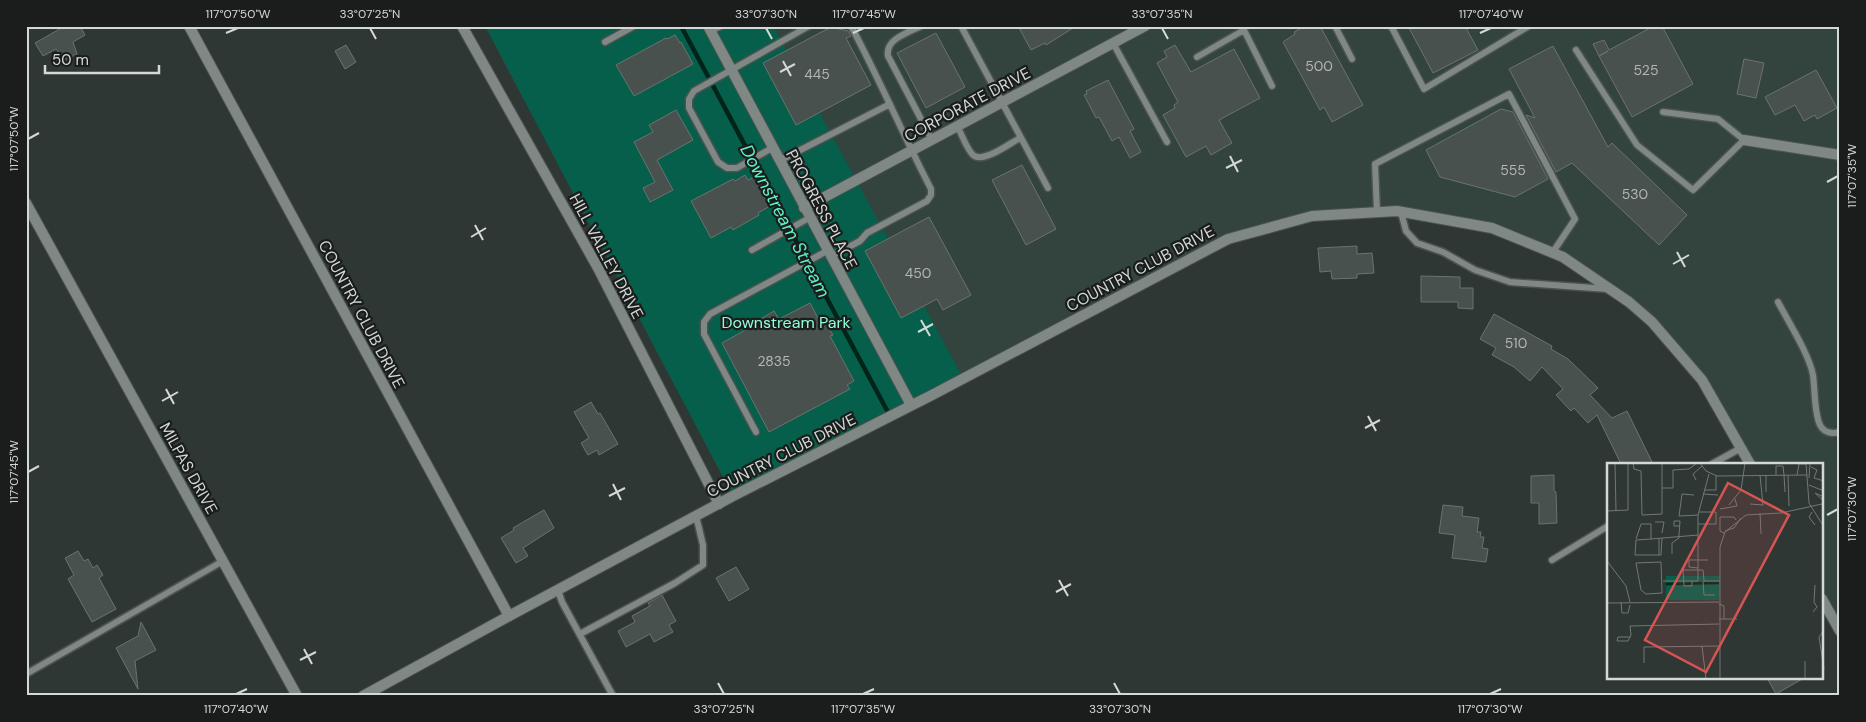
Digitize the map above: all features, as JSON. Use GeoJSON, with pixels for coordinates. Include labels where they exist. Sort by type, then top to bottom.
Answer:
{"type":"FeatureCollection","features":[{"type":"Feature","properties":{"kind":"street","name":"COUNTRY CLUB DRIVE"},"geometry":{"type":"LineString","coordinates":[[189,26],[509,616]]}},
{"type":"Feature","properties":{"kind":"street","name":"HILL VALLEY DRIVE"},"geometry":{"type":"LineString","coordinates":[[462,26],[598,268],[719,504]]}},
{"type":"Feature","properties":{"kind":"street","name":"CORPORATE DRIVE"},"geometry":{"type":"LineString","coordinates":[[804,208],[1142,27]]}},
{"type":"Feature","properties":{"kind":"street","name":"PROGRESS PLACE"},"geometry":{"type":"LineString","coordinates":[[709,29],[911,406]]}},
{"type":"Feature","properties":{"kind":"street"},"geometry":{"type":"LineString","coordinates":[[1744,140],[1840,155]]}},
{"type":"Feature","properties":{"kind":"street","name":"MILPAS DRIVE"},"geometry":{"type":"LineString","coordinates":[[26,202],[297,696]]}},
{"type":"Feature","properties":{"kind":"street","name":"COUNTRY CLUB DRIVE"},"geometry":{"type":"LineString","coordinates":[[363,696],[696,516],[911,406],[1228,239],[1312,216],[1401,212],[1492,228],[1563,257],[1629,302],[1652,322],[1702,380],[1749,463]]}},
{"type":"Feature","properties":{"kind":"street"},"geometry":{"type":"LineString","coordinates":[[1824,603],[1840,631]]}},
{"type":"Feature","properties":{"kind":"lane"},"geometry":{"type":"LineString","coordinates":[[605,42],[634,26]]}},
{"type":"Feature","properties":{"kind":"lane"},"geometry":{"type":"LineString","coordinates":[[709,29],[721,26]]}},
{"type":"Feature","properties":{"kind":"lane"},"geometry":{"type":"LineString","coordinates":[[772,148],[737,168],[727,168],[718,162],[689,108],[690,99],[694,91],[809,26]]}},
{"type":"Feature","properties":{"kind":"lane"},"geometry":{"type":"LineString","coordinates":[[756,432],[704,334],[704,322],[710,314],[829,254],[860,241],[867,234],[927,201],[931,196],[931,189],[851,26]]}},
{"type":"Feature","properties":{"kind":"lane"},"geometry":{"type":"LineString","coordinates":[[921,26],[889,43],[886,49],[932,140]]}},
{"type":"Feature","properties":{"kind":"lane"},"geometry":{"type":"LineString","coordinates":[[961,26],[1048,188]]}},
{"type":"Feature","properties":{"kind":"lane"},"geometry":{"type":"LineString","coordinates":[[1335,26],[1352,59]]}},
{"type":"Feature","properties":{"kind":"lane"},"geometry":{"type":"LineString","coordinates":[[1391,26],[1424,89],[1529,26]]}},
{"type":"Feature","properties":{"kind":"lane"},"geometry":{"type":"LineString","coordinates":[[1197,57],[1243,28],[1272,86]]}},
{"type":"Feature","properties":{"kind":"lane"},"geometry":{"type":"LineString","coordinates":[[1113,43],[1167,142]]}},
{"type":"Feature","properties":{"kind":"lane"},"geometry":{"type":"LineString","coordinates":[[1576,50],[1637,145],[1693,190],[1744,140],[1718,119],[1663,112]]}},
{"type":"Feature","properties":{"kind":"lane"},"geometry":{"type":"LineString","coordinates":[[1377,212],[1375,164],[1509,94],[1575,219],[1553,252]]}},
{"type":"Feature","properties":{"kind":"lane"},"geometry":{"type":"LineString","coordinates":[[779,161],[890,104]]}},
{"type":"Feature","properties":{"kind":"lane"},"geometry":{"type":"LineString","coordinates":[[958,126],[972,154],[978,157],[984,158],[1020,138]]}},
{"type":"Feature","properties":{"kind":"lane"},"geometry":{"type":"LineString","coordinates":[[1401,212],[1406,231],[1417,243],[1443,252],[1475,270],[1510,282],[1612,290]]}},
{"type":"Feature","properties":{"kind":"lane"},"geometry":{"type":"LineString","coordinates":[[752,250],[809,218]]}},
{"type":"Feature","properties":{"kind":"lane"},"geometry":{"type":"LineString","coordinates":[[1778,302],[1796,336],[1812,373],[1820,424],[1826,431],[1833,434],[1840,432]]}},
{"type":"Feature","properties":{"kind":"lane"},"geometry":{"type":"LineString","coordinates":[[1714,463],[1740,448]]}},
{"type":"Feature","properties":{"kind":"lane"},"geometry":{"type":"LineString","coordinates":[[580,634],[675,583],[703,565],[703,545],[696,516]]}},
{"type":"Feature","properties":{"kind":"lane"},"geometry":{"type":"LineString","coordinates":[[1552,560],[1607,527]]}},
{"type":"Feature","properties":{"kind":"lane"},"geometry":{"type":"LineString","coordinates":[[26,674],[223,561]]}},
{"type":"Feature","properties":{"kind":"lane"},"geometry":{"type":"LineString","coordinates":[[558,590],[562,602],[613,696]]}},
{"type":"Feature","properties":{"kind":"shaded area"},"geometry":{"type":"Polygon","coordinates":[[[485,26],[1840,26],[1840,622],[1824,595],[1824,463],[1749,463],[1720,410],[1671,343],[1575,264],[1473,223],[1360,212],[1245,233],[734,498],[485,26]]]}},
{"type":"Feature","properties":{"kind":"green space","name":"Downstream Park"},"geometry":{"type":"Polygon","coordinates":[[[485,26],[773,26],[963,378],[733,496],[485,26]]]}},
{"type":"Feature","properties":{"kind":"building"},"geometry":{"type":"Polygon","coordinates":[[[65,26],[80,26],[85,35],[73,42],[77,54],[65,60],[56,49],[43,56],[35,43],[65,26]]]}},
{"type":"Feature","properties":{"kind":"building"},"geometry":{"type":"Polygon","coordinates":[[[1018,26],[1076,26],[1046,45],[1045,43],[1031,50],[1018,26]]]}},
{"type":"Feature","properties":{"kind":"building"},"geometry":{"type":"Polygon","coordinates":[[[1305,26],[1320,26],[1363,105],[1332,122],[1324,107],[1320,110],[1283,42],[1295,34],[1294,32],[1305,26]]]}},
{"type":"Feature","properties":{"kind":"building"},"geometry":{"type":"Polygon","coordinates":[[[1408,26],[1465,26],[1478,50],[1433,73],[1408,26]]]}},
{"type":"Feature","properties":{"kind":"building"},"geometry":{"type":"Polygon","coordinates":[[[1654,26],[1662,26],[1693,84],[1632,117],[1593,44],[1604,40],[1609,50],[1654,26]]]}},
{"type":"Feature","properties":{"kind":"building"},"geometry":{"type":"Polygon","coordinates":[[[831,27],[848,31],[851,36],[846,38],[871,85],[796,125],[763,63],[831,27]]]}},
{"type":"Feature","properties":{"kind":"building"},"geometry":{"type":"Polygon","coordinates":[[[936,33],[965,87],[926,108],[897,53],[936,33]]]}},
{"type":"Feature","properties":{"kind":"building"},"geometry":{"type":"Polygon","coordinates":[[[675,35],[693,64],[634,96],[616,65],[675,35]]]}},
{"type":"Feature","properties":{"kind":"building"},"geometry":{"type":"Polygon","coordinates":[[[346,45],[356,62],[345,69],[335,51],[346,45]]]}},
{"type":"Feature","properties":{"kind":"building"},"geometry":{"type":"Polygon","coordinates":[[[1175,45],[1191,72],[1234,49],[1260,98],[1219,120],[1232,143],[1211,155],[1206,146],[1186,157],[1163,115],[1175,108],[1174,105],[1178,102],[1157,63],[1167,57],[1164,51],[1175,45]]]}},
{"type":"Feature","properties":{"kind":"building"},"geometry":{"type":"Polygon","coordinates":[[[1553,46],[1608,147],[1612,143],[1687,215],[1659,245],[1572,163],[1556,172],[1526,115],[1535,118],[1509,69],[1553,46]]]}},
{"type":"Feature","properties":{"kind":"building"},"geometry":{"type":"Polygon","coordinates":[[[1744,59],[1764,63],[1756,98],[1737,94],[1744,59]]]}},
{"type":"Feature","properties":{"kind":"building"},"geometry":{"type":"Polygon","coordinates":[[[1816,70],[1837,108],[1817,119],[1815,115],[1804,121],[1795,105],[1775,115],[1765,97],[1816,70]]]}},
{"type":"Feature","properties":{"kind":"building"},"geometry":{"type":"Polygon","coordinates":[[[1108,80],[1134,129],[1130,131],[1141,152],[1130,158],[1119,137],[1112,141],[1099,117],[1096,118],[1084,95],[1087,94],[1086,91],[1108,80]]]}},
{"type":"Feature","properties":{"kind":"building"},"geometry":{"type":"Polygon","coordinates":[[[1501,109],[1513,112],[1548,179],[1515,197],[1440,177],[1426,150],[1501,109]]]}},
{"type":"Feature","properties":{"kind":"building"},"geometry":{"type":"Polygon","coordinates":[[[676,110],[693,140],[657,160],[673,190],[650,202],[643,188],[655,182],[634,142],[653,132],[649,125],[676,110]]]}},
{"type":"Feature","properties":{"kind":"building"},"geometry":{"type":"Polygon","coordinates":[[[1022,165],[1056,229],[1026,245],[992,180],[1022,165]]]}},
{"type":"Feature","properties":{"kind":"building"},"geometry":{"type":"Polygon","coordinates":[[[745,175],[748,180],[756,176],[772,205],[733,230],[731,227],[711,238],[691,201],[733,179],[735,181],[745,175]]]}},
{"type":"Feature","properties":{"kind":"building"},"geometry":{"type":"Polygon","coordinates":[[[929,217],[971,295],[943,310],[937,299],[901,318],[865,251],[929,217]]]}},
{"type":"Feature","properties":{"kind":"building"},"geometry":{"type":"Polygon","coordinates":[[[1357,246],[1357,254],[1372,253],[1374,273],[1357,274],[1357,278],[1332,279],[1331,271],[1320,272],[1318,248],[1357,246]]]}},
{"type":"Feature","properties":{"kind":"building"},"geometry":{"type":"Polygon","coordinates":[[[1421,276],[1460,277],[1460,288],[1473,288],[1473,309],[1458,308],[1458,302],[1421,302],[1421,276]]]}},
{"type":"Feature","properties":{"kind":"building"},"geometry":{"type":"Polygon","coordinates":[[[810,303],[819,320],[823,318],[833,335],[830,336],[854,381],[847,385],[850,389],[769,432],[722,343],[758,323],[757,321],[774,311],[779,319],[810,303]]]}},
{"type":"Feature","properties":{"kind":"building"},"geometry":{"type":"Polygon","coordinates":[[[1494,314],[1552,346],[1551,349],[1568,359],[1598,388],[1590,395],[1612,418],[1627,411],[1653,463],[1621,463],[1597,415],[1588,423],[1574,408],[1571,411],[1556,395],[1563,389],[1542,367],[1530,381],[1514,367],[1492,355],[1496,348],[1480,339],[1494,314]]]}},
{"type":"Feature","properties":{"kind":"building"},"geometry":{"type":"Polygon","coordinates":[[[591,402],[598,414],[600,413],[618,444],[599,455],[597,450],[588,455],[581,443],[589,438],[574,412],[591,402]]]}},
{"type":"Feature","properties":{"kind":"building"},"geometry":{"type":"Polygon","coordinates":[[[1554,475],[1557,523],[1539,524],[1539,503],[1531,503],[1531,476],[1554,475]]]}},
{"type":"Feature","properties":{"kind":"building"},"geometry":{"type":"Polygon","coordinates":[[[1443,505],[1463,507],[1462,516],[1479,518],[1477,532],[1481,532],[1480,537],[1484,537],[1482,548],[1488,549],[1486,562],[1452,558],[1455,535],[1439,533],[1443,505]]]}},
{"type":"Feature","properties":{"kind":"building"},"geometry":{"type":"Polygon","coordinates":[[[544,510],[554,528],[523,548],[528,556],[516,563],[501,538],[514,530],[513,528],[544,510]]]}},
{"type":"Feature","properties":{"kind":"building"},"geometry":{"type":"Polygon","coordinates":[[[78,551],[84,561],[88,559],[93,568],[97,565],[103,575],[99,578],[116,609],[92,622],[68,579],[74,575],[65,558],[78,551]]]}},
{"type":"Feature","properties":{"kind":"building"},"geometry":{"type":"Polygon","coordinates":[[[736,567],[749,589],[729,601],[716,578],[736,567]]]}},
{"type":"Feature","properties":{"kind":"building"},"geometry":{"type":"Polygon","coordinates":[[[662,595],[676,621],[669,625],[673,632],[654,642],[650,634],[626,647],[618,631],[635,622],[632,616],[650,606],[648,603],[662,595]]]}},
{"type":"Feature","properties":{"kind":"building"},"geometry":{"type":"Polygon","coordinates":[[[141,622],[156,650],[135,661],[138,689],[116,648],[138,636],[141,622]]]}},
{"type":"Feature","properties":{"kind":"building"},"geometry":{"type":"Polygon","coordinates":[[[1768,680],[1800,680],[1776,694],[1768,680]]]}},
{"type":"Feature","properties":{"kind":"waterway","name":"Downstream Stream"},"geometry":{"type":"LineString","coordinates":[[681,26],[890,416]]}}]}
